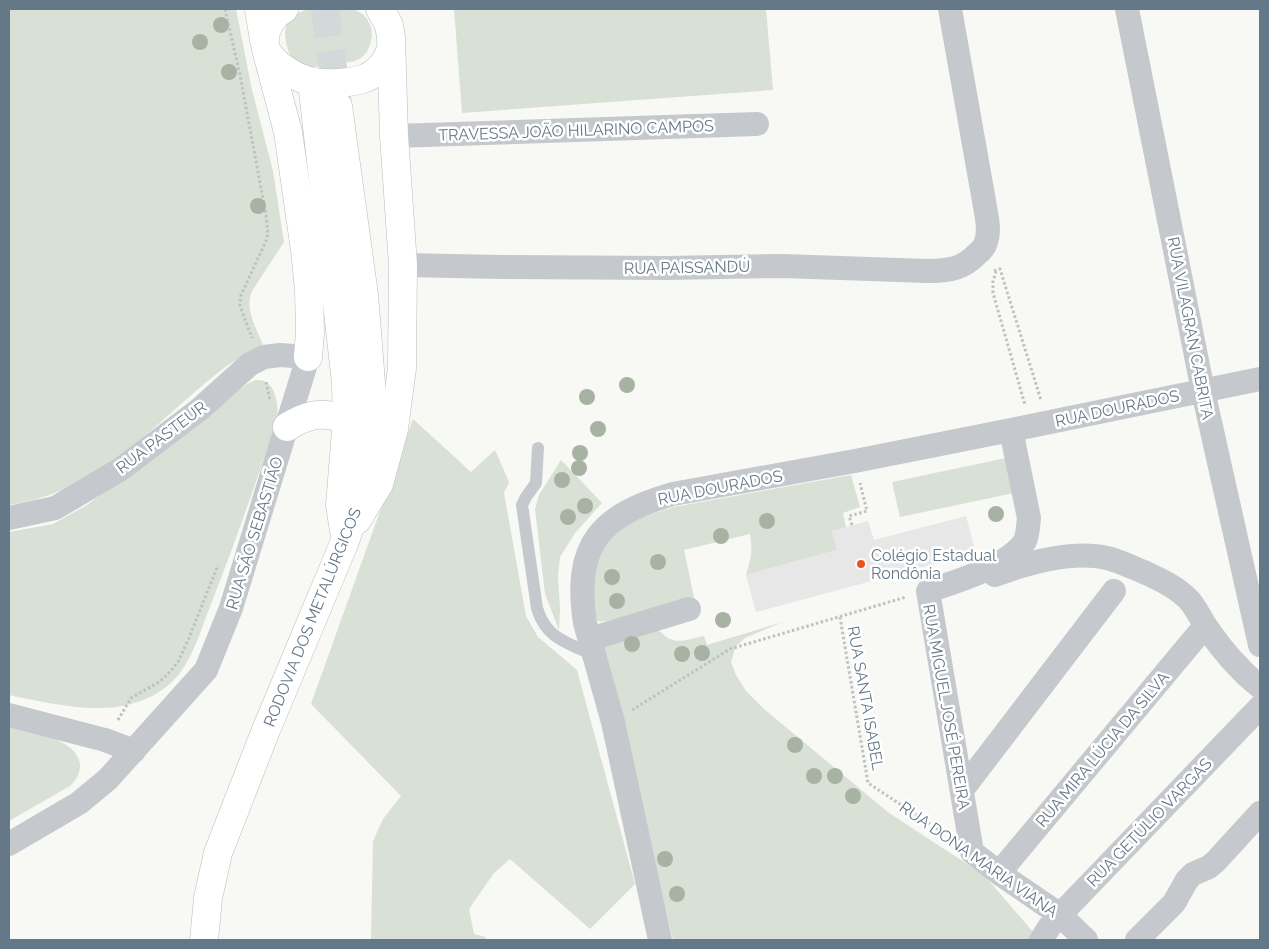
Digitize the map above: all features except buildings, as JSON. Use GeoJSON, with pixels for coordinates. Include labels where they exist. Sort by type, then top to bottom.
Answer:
{"type":"FeatureCollection","features":[{"type":"Feature","properties":{"kind":"main road","name":"RUA SÃO SEBASTIÃO"},"geometry":{"type":"LineString","coordinates":[[259,9],[265,46],[288,132],[305,250],[309,290],[310,333],[308,357]]}},
{"type":"Feature","properties":{"kind":"main road"},"geometry":{"type":"LineString","coordinates":[[284,9],[278,12],[268,23],[265,46],[277,63],[291,74],[308,81],[332,83],[364,79],[384,64],[391,49]]}},
{"type":"Feature","properties":{"kind":"main road"},"geometry":{"type":"LineString","coordinates":[[345,541],[379,484],[394,429],[402,368],[403,265],[394,136],[391,37],[389,25],[381,9]]}},
{"type":"Feature","properties":{"kind":"main road","name":"RUA SÃO SEBASTIÃO"},"geometry":{"type":"LineString","coordinates":[[288,132],[308,81]]}},
{"type":"Feature","properties":{"kind":"main road"},"geometry":{"type":"LineString","coordinates":[[308,81],[346,383],[347,419],[340,505],[345,541]]}},
{"type":"Feature","properties":{"kind":"main road","name":"RODOVIA DOS METALÚRGICOS"},"geometry":{"type":"LineString","coordinates":[[204,940],[208,898],[218,852],[266,730],[345,541],[362,491],[373,438],[371,382],[364,295],[338,106]]}},
{"type":"Feature","properties":{"kind":"main road"},"geometry":{"type":"LineString","coordinates":[[287,427],[300,419],[316,414],[331,414],[347,419]]}},
{"type":"Feature","properties":{"kind":"street"},"geometry":{"type":"LineString","coordinates":[[950,9],[985,205],[1000,240],[1000,262]]}},
{"type":"Feature","properties":{"kind":"street","name":"RUA VILAGRAN CABRITA"},"geometry":{"type":"LineString","coordinates":[[1127,9],[1203,391],[1260,645]]}},
{"type":"Feature","properties":{"kind":"street","name":"TRAVESSA JOÃO HILARINO CAMPOS"},"geometry":{"type":"LineString","coordinates":[[394,136],[757,124]]}},
{"type":"Feature","properties":{"kind":"street","name":"RUA PAISSANDÚ"},"geometry":{"type":"LineString","coordinates":[[403,265],[501,268],[783,266],[942,271],[957,268],[970,262],[986,243],[988,233],[985,205]]}},
{"type":"Feature","properties":{"kind":"street","name":"RUA PASTEUR"},"geometry":{"type":"LineString","coordinates":[[9,518],[55,508],[121,469],[200,409],[250,364],[264,357],[280,355],[308,357]]}},
{"type":"Feature","properties":{"kind":"street","name":"RUA SÃO SEBASTIÃO"},"geometry":{"type":"LineString","coordinates":[[9,844],[79,803],[108,779],[206,670],[232,608],[308,357]]}},
{"type":"Feature","properties":{"kind":"street","name":"RUA DOURADOS"},"geometry":{"type":"LineString","coordinates":[[660,940],[613,722],[585,623],[582,579],[585,563],[590,550],[606,526],[633,508],[673,494],[855,461],[1260,379]]}},
{"type":"Feature","properties":{"kind":"street"},"geometry":{"type":"LineString","coordinates":[[928,591],[998,563],[1014,553],[1025,540],[1028,533],[1029,518],[1030,426]]}},
{"type":"Feature","properties":{"kind":"street"},"geometry":{"type":"LineString","coordinates":[[961,579],[967,589],[982,580],[1003,572],[1049,560],[1080,555],[1109,558],[1164,581],[1178,590],[1195,608],[1205,626],[1228,656],[1260,687]]}},
{"type":"Feature","properties":{"kind":"street","name":"RUA MIGUEL JOSÉ PEREIRA"},"geometry":{"type":"LineString","coordinates":[[928,591],[972,852]]}},
{"type":"Feature","properties":{"kind":"street"},"geometry":{"type":"LineString","coordinates":[[962,790],[1114,591]]}},
{"type":"Feature","properties":{"kind":"street"},"geometry":{"type":"LineString","coordinates":[[592,647],[689,609]]}},
{"type":"Feature","properties":{"kind":"street","name":"RUA MIRA LÚCIA DA SILVA"},"geometry":{"type":"LineString","coordinates":[[999,873],[1205,626]]}},
{"type":"Feature","properties":{"kind":"street","name":"RUA GETÚLIO VARGAS"},"geometry":{"type":"LineString","coordinates":[[1042,940],[1060,914],[1260,706]]}},
{"type":"Feature","properties":{"kind":"street"},"geometry":{"type":"LineString","coordinates":[[9,715],[105,740],[134,751]]}},
{"type":"Feature","properties":{"kind":"street"},"geometry":{"type":"LineString","coordinates":[[1137,940],[1174,904],[1187,880],[1193,874],[1216,861],[1260,813]]}},
{"type":"Feature","properties":{"kind":"street","name":"RUA DONA MARIA VIANA"},"geometry":{"type":"LineString","coordinates":[[972,852],[999,873],[1060,914],[1086,940]]}},
{"type":"Feature","properties":{"kind":"lane"},"geometry":{"type":"LineString","coordinates":[[538,448],[536,483],[522,505],[537,608],[543,624],[554,636],[560,640],[592,647]]}},
{"type":"Feature","properties":{"kind":"path"},"geometry":{"type":"LineString","coordinates":[[1000,262],[993,282],[993,293],[1030,426]]}},
{"type":"Feature","properties":{"kind":"path"},"geometry":{"type":"LineString","coordinates":[[1000,262],[1030,426]]}},
{"type":"Feature","properties":{"kind":"path"},"geometry":{"type":"LineString","coordinates":[[852,525],[849,516],[867,511],[860,485]]}},
{"type":"Feature","properties":{"kind":"path"},"geometry":{"type":"LineString","coordinates":[[613,722],[730,649],[928,591]]}},
{"type":"Feature","properties":{"kind":"path","name":"RUA SANTA ISABEL"},"geometry":{"type":"LineString","coordinates":[[840,616],[868,784]]}},
{"type":"Feature","properties":{"kind":"path","name":"RUA DONA MARIA VIANA"},"geometry":{"type":"LineString","coordinates":[[868,784],[972,852]]}},
{"type":"Feature","properties":{"kind":"shaded area"},"geometry":{"type":"Polygon","coordinates":[[[9,9],[236,9],[252,90],[273,171],[284,242],[252,291],[250,298],[250,312],[263,345],[224,368],[126,452],[100,470],[72,485],[42,497],[9,505],[9,9]]]}},
{"type":"Feature","properties":{"kind":"shaded area"},"geometry":{"type":"Polygon","coordinates":[[[307,9],[353,9],[362,14],[369,23],[372,32],[368,50],[361,58],[345,63],[310,67],[300,65],[289,51],[285,34],[291,18],[307,9]]]}},
{"type":"Feature","properties":{"kind":"shaded area"},"geometry":{"type":"Polygon","coordinates":[[[454,9],[766,9],[773,90],[462,113],[454,9]]]}},
{"type":"Feature","properties":{"kind":"shaded area"},"geometry":{"type":"Polygon","coordinates":[[[256,380],[268,384],[275,395],[278,409],[277,423],[201,631],[194,649],[180,673],[166,687],[154,695],[134,703],[116,707],[98,708],[61,705],[9,695],[9,532],[53,524],[87,505],[209,412],[247,384],[256,380]]]}},
{"type":"Feature","properties":{"kind":"shaded area"},"geometry":{"type":"Polygon","coordinates":[[[413,419],[471,472],[495,450],[509,482],[504,493],[526,616],[538,637],[577,670],[635,884],[590,929],[510,859],[494,873],[469,909],[474,934],[486,937],[485,940],[371,940],[373,841],[383,819],[401,796],[311,704],[413,419]]]}},
{"type":"Feature","properties":{"kind":"shaded area"},"geometry":{"type":"Polygon","coordinates":[[[1006,458],[1014,493],[900,517],[892,482],[1006,458]]]}},
{"type":"Feature","properties":{"kind":"shaded area"},"geometry":{"type":"Polygon","coordinates":[[[561,460],[602,503],[575,533],[560,557],[558,575],[559,630],[545,594],[535,509],[539,495],[561,460]]]}},
{"type":"Feature","properties":{"kind":"shaded area"},"geometry":{"type":"Polygon","coordinates":[[[851,475],[860,507],[843,513],[846,527],[832,531],[837,550],[746,575],[751,555],[750,534],[684,550],[694,597],[615,620],[597,621],[593,592],[597,560],[610,539],[629,524],[651,514],[674,507],[851,475]]]}},
{"type":"Feature","properties":{"kind":"shaded area","name":"Colégio Estadual Rondônia"},"geometry":{"type":"Polygon","coordinates":[[[966,516],[976,553],[756,612],[746,575],[837,550],[832,531],[868,521],[874,540],[966,516]]]}},
{"type":"Feature","properties":{"kind":"shaded area"},"geometry":{"type":"Polygon","coordinates":[[[783,622],[745,638],[736,646],[731,662],[736,675],[746,691],[764,709],[889,813],[984,875],[1034,933],[1032,940],[673,940],[599,643],[655,626],[661,633],[672,640],[682,641],[704,636],[707,645],[783,622]]]}},
{"type":"Feature","properties":{"kind":"shaded area"},"geometry":{"type":"Polygon","coordinates":[[[9,726],[40,734],[63,743],[72,749],[78,757],[80,766],[77,777],[70,786],[9,821],[9,726]]]}},
{"type":"Feature","properties":{"kind":"tunnel"},"geometry":{"type":"LineString","coordinates":[[325,9],[338,106]]}},
{"type":"Feature","properties":{"kind":"place","name":"Colégio Estadual Rondônia"},"geometry":{"type":"Point","coordinates":[861,564]}}]}
